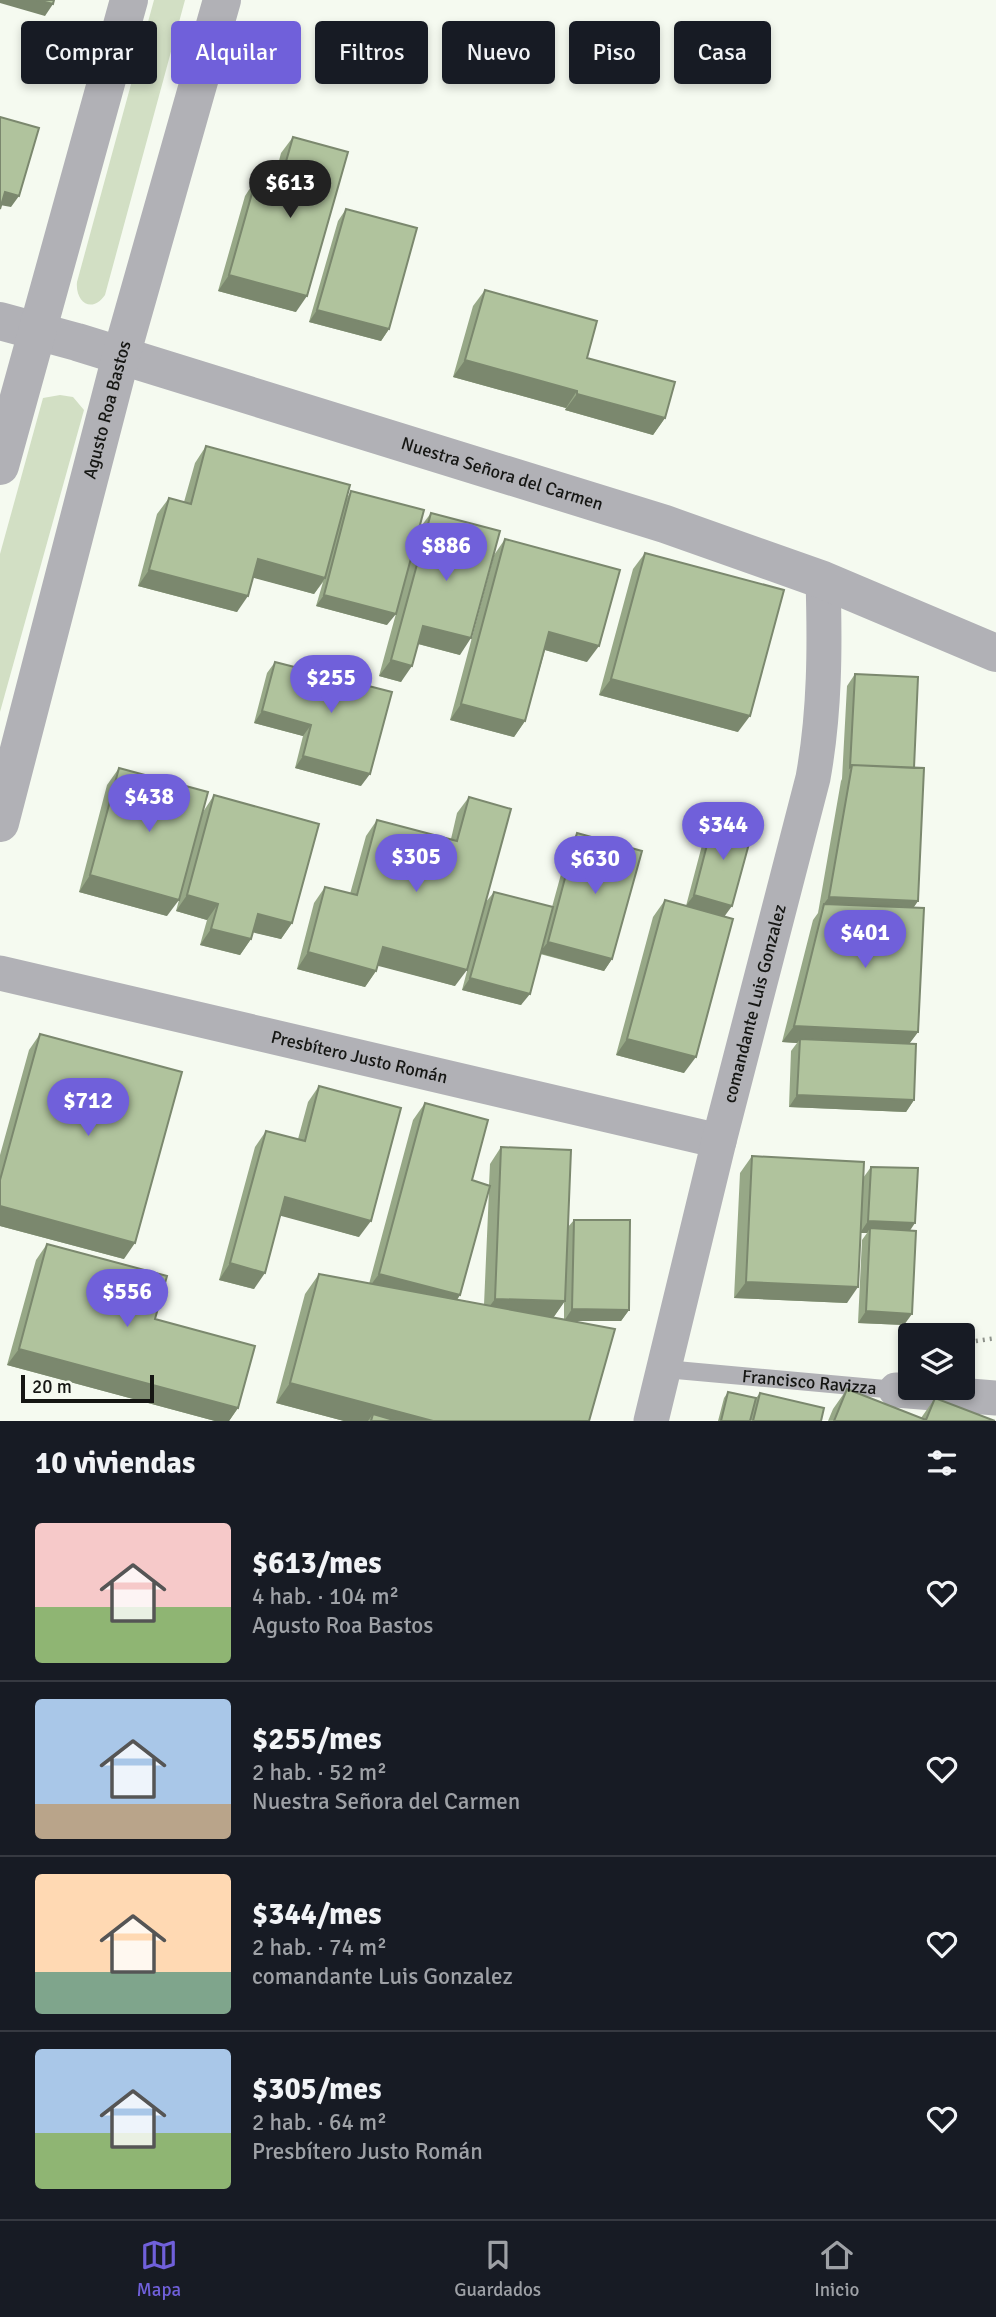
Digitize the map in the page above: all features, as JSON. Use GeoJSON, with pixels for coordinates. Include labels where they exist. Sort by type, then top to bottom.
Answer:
{"type":"FeatureCollection","features":[{"type":"Feature","properties":{"kind":"street"},"geometry":{"type":"LineString","coordinates":[[0,466],[18,325],[129,0]]}},
{"type":"Feature","properties":{"kind":"street","name":"Agusto Roa Bastos"},"geometry":{"type":"LineString","coordinates":[[0,823],[121,355],[222,0]]}},
{"type":"Feature","properties":{"kind":"street","name":"Nuestra Señora del Carmen"},"geometry":{"type":"LineString","coordinates":[[18,325],[665,524],[824,580],[996,653]]}},
{"type":"Feature","properties":{"kind":"street","name":"comandante Luis Gonzalez"},"geometry":{"type":"LineString","coordinates":[[651,1421],[666,1369],[719,1141],[814,778],[819,749],[825,654],[824,580]]}},
{"type":"Feature","properties":{"kind":"street","name":"Presbítero Justo Román"},"geometry":{"type":"LineString","coordinates":[[0,973],[719,1141]]}},
{"type":"Feature","properties":{"kind":"street","name":"Francisco Ravizza"},"geometry":{"type":"LineString","coordinates":[[895,1390],[996,1398]]}},
{"type":"Feature","properties":{"kind":"lane","name":"Francisco Ravizza"},"geometry":{"type":"LineString","coordinates":[[666,1369],[895,1390]]}},
{"type":"Feature","properties":{"kind":"path"},"geometry":{"type":"LineString","coordinates":[[975,1341],[996,1338]]}},
{"type":"Feature","properties":{"kind":"green space"},"geometry":{"type":"Polygon","coordinates":[[[154,0],[185,0],[179,21],[171,21],[171,52],[105,295],[100,301],[90,305],[79,295],[77,282],[131,84],[157,84],[157,21],[148,21],[154,0]]]}},
{"type":"Feature","properties":{"kind":"green space"},"geometry":{"type":"Polygon","coordinates":[[[60,395],[73,397],[84,410],[0,712],[0,554],[43,398],[60,395]]]}},
{"type":"Feature","properties":{"kind":"building"},"geometry":{"type":"Polygon","coordinates":[[[37,0],[54,0],[53,4],[37,0]]]}},
{"type":"Feature","properties":{"kind":"building"},"geometry":{"type":"Polygon","coordinates":[[[0,117],[39,128],[19,196],[5,192],[0,209],[0,117]]]}},
{"type":"Feature","properties":{"kind":"building"},"geometry":{"type":"Polygon","coordinates":[[[293,137],[348,152],[307,296],[229,275],[256,179],[279,186],[293,137]]]}},
{"type":"Feature","properties":{"kind":"building"},"geometry":{"type":"Polygon","coordinates":[[[346,209],[417,228],[389,329],[317,310],[346,209]]]}},
{"type":"Feature","properties":{"kind":"building"},"geometry":{"type":"Polygon","coordinates":[[[485,290],[597,321],[587,358],[675,382],[665,418],[465,360],[485,290]]]}},
{"type":"Feature","properties":{"kind":"building"},"geometry":{"type":"Polygon","coordinates":[[[206,446],[350,485],[325,578],[258,559],[248,596],[149,570],[169,498],[191,504],[206,446]]]}},
{"type":"Feature","properties":{"kind":"building"},"geometry":{"type":"Polygon","coordinates":[[[351,491],[424,510],[396,614],[324,595],[351,491]]]}},
{"type":"Feature","properties":{"kind":"building"},"geometry":{"type":"Polygon","coordinates":[[[431,513],[500,531],[471,638],[423,626],[412,666],[391,660],[431,513]]]}},
{"type":"Feature","properties":{"kind":"building"},"geometry":{"type":"Polygon","coordinates":[[[505,539],[620,570],[599,646],[549,632],[525,721],[461,704],[505,539]]]}},
{"type":"Feature","properties":{"kind":"building"},"geometry":{"type":"Polygon","coordinates":[[[645,553],[784,590],[750,716],[611,679],[645,553]]]}},
{"type":"Feature","properties":{"kind":"building"},"geometry":{"type":"Polygon","coordinates":[[[275,662],[392,692],[370,774],[303,756],[311,725],[262,711],[275,662]]]}},
{"type":"Feature","properties":{"kind":"building"},"geometry":{"type":"Polygon","coordinates":[[[855,674],[918,677],[914,768],[850,767],[855,674]]]}},
{"type":"Feature","properties":{"kind":"building"},"geometry":{"type":"Polygon","coordinates":[[[852,765],[924,768],[918,901],[829,897],[852,765]]]}},
{"type":"Feature","properties":{"kind":"building"},"geometry":{"type":"Polygon","coordinates":[[[119,768],[208,792],[179,900],[90,875],[119,768]]]}},
{"type":"Feature","properties":{"kind":"building"},"geometry":{"type":"Polygon","coordinates":[[[214,795],[319,824],[292,923],[258,914],[251,939],[211,929],[218,904],[187,895],[214,795]]]}},
{"type":"Feature","properties":{"kind":"building"},"geometry":{"type":"Polygon","coordinates":[[[469,797],[511,809],[467,970],[383,947],[376,971],[308,952],[325,887],[357,895],[377,820],[457,841],[469,797]]]}},
{"type":"Feature","properties":{"kind":"building"},"geometry":{"type":"Polygon","coordinates":[[[714,818],[753,829],[732,906],[694,895],[714,818]]]}},
{"type":"Feature","properties":{"kind":"building"},"geometry":{"type":"Polygon","coordinates":[[[577,833],[642,851],[612,959],[548,942],[577,833]]]}},
{"type":"Feature","properties":{"kind":"building"},"geometry":{"type":"Polygon","coordinates":[[[494,892],[553,907],[530,994],[470,978],[494,892]]]}},
{"type":"Feature","properties":{"kind":"building"},"geometry":{"type":"Polygon","coordinates":[[[665,900],[733,919],[696,1057],[627,1039],[665,900]]]}},
{"type":"Feature","properties":{"kind":"building"},"geometry":{"type":"Polygon","coordinates":[[[824,904],[924,908],[918,1032],[794,1026],[824,904]]]}},
{"type":"Feature","properties":{"kind":"building"},"geometry":{"type":"Polygon","coordinates":[[[40,1034],[182,1072],[135,1243],[0,1206],[0,1180],[40,1034]]]}},
{"type":"Feature","properties":{"kind":"building"},"geometry":{"type":"Polygon","coordinates":[[[800,1039],[916,1044],[914,1100],[797,1095],[800,1039]]]}},
{"type":"Feature","properties":{"kind":"building"},"geometry":{"type":"Polygon","coordinates":[[[319,1086],[401,1108],[371,1221],[285,1197],[265,1273],[230,1263],[266,1131],[305,1141],[319,1086]]]}},
{"type":"Feature","properties":{"kind":"building"},"geometry":{"type":"Polygon","coordinates":[[[425,1103],[488,1120],[472,1180],[490,1186],[460,1295],[379,1274],[425,1103]]]}},
{"type":"Feature","properties":{"kind":"building"},"geometry":{"type":"Polygon","coordinates":[[[501,1147],[571,1150],[565,1301],[495,1299],[501,1147]]]}},
{"type":"Feature","properties":{"kind":"building"},"geometry":{"type":"Polygon","coordinates":[[[752,1156],[864,1162],[858,1287],[746,1282],[752,1156]]]}},
{"type":"Feature","properties":{"kind":"building"},"geometry":{"type":"Polygon","coordinates":[[[871,1167],[918,1168],[915,1223],[868,1221],[871,1167]]]}},
{"type":"Feature","properties":{"kind":"building"},"geometry":{"type":"Polygon","coordinates":[[[574,1220],[630,1220],[629,1310],[572,1309],[574,1220]]]}},
{"type":"Feature","properties":{"kind":"building"},"geometry":{"type":"Polygon","coordinates":[[[870,1228],[916,1231],[912,1314],[866,1311],[870,1228]]]}},
{"type":"Feature","properties":{"kind":"building"},"geometry":{"type":"Polygon","coordinates":[[[47,1244],[167,1276],[155,1319],[255,1346],[238,1408],[19,1349],[47,1244]]]}},
{"type":"Feature","properties":{"kind":"building"},"geometry":{"type":"Polygon","coordinates":[[[319,1274],[615,1329],[589,1421],[433,1421],[290,1383],[319,1274]]]}},
{"type":"Feature","properties":{"kind":"building"},"geometry":{"type":"Polygon","coordinates":[[[847,1389],[926,1420],[934,1400],[940,1400],[995,1421],[834,1421],[847,1389]]]}},
{"type":"Feature","properties":{"kind":"building"},"geometry":{"type":"Polygon","coordinates":[[[728,1392],[756,1398],[750,1421],[721,1421],[728,1392]]]}},
{"type":"Feature","properties":{"kind":"building"},"geometry":{"type":"Polygon","coordinates":[[[760,1393],[824,1408],[821,1421],[753,1421],[760,1393]]]}},
{"type":"Feature","properties":{"kind":"building"},"geometry":{"type":"Polygon","coordinates":[[[373,1414],[397,1421],[371,1421],[373,1414]]]}}]}
